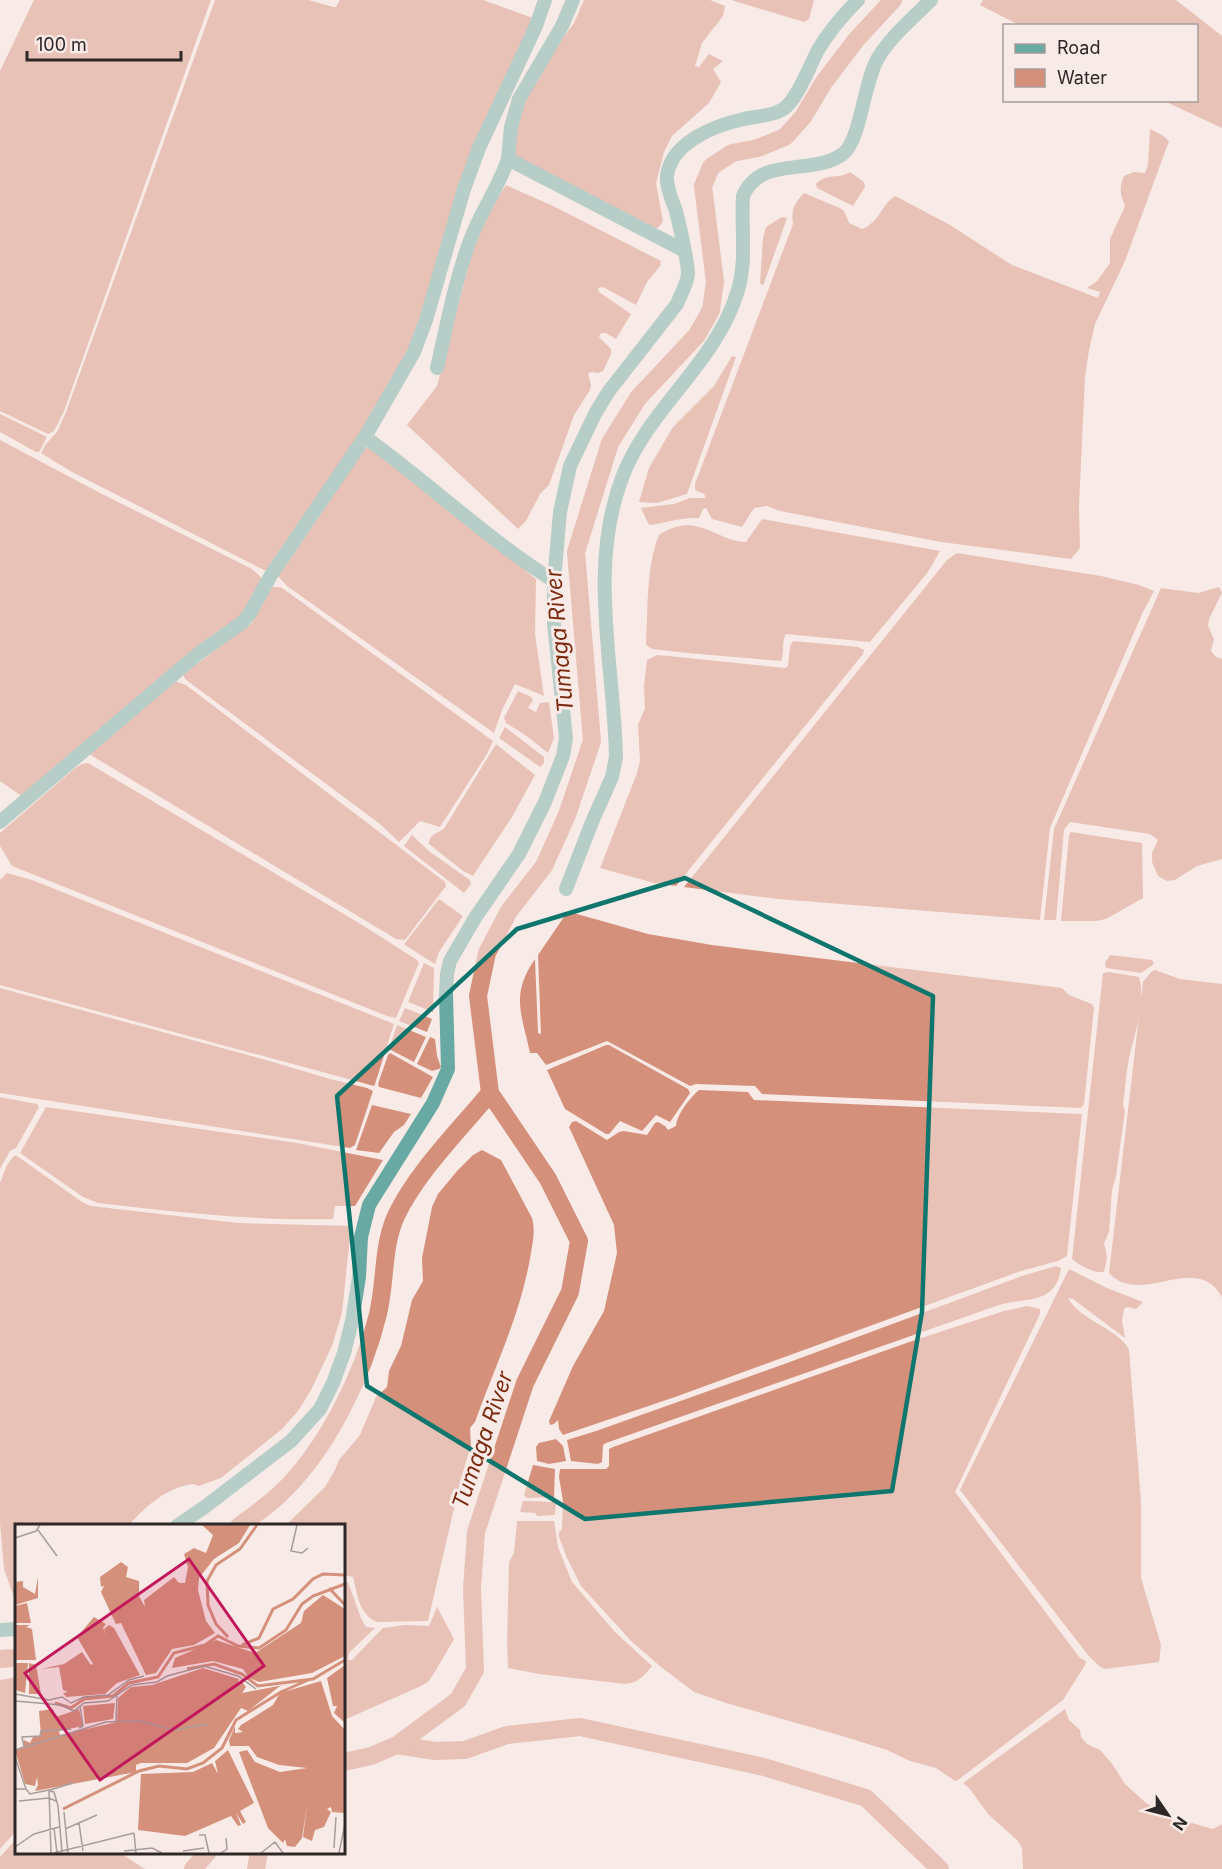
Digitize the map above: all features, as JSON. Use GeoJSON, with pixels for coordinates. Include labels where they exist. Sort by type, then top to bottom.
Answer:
{"type":"FeatureCollection","features":[{"type":"Feature","properties":{"kind":"street"},"geometry":{"type":"LineString","coordinates":[[0,822],[199,653],[243,622],[250,613],[271,575],[365,437],[414,352],[426,320],[461,198],[479,148],[546,0]]}},
{"type":"Feature","properties":{"kind":"street"},"geometry":{"type":"LineString","coordinates":[[437,368],[459,274],[480,216],[504,172],[508,159],[511,127],[519,99],[562,26],[573,0]]}},
{"type":"Feature","properties":{"kind":"street"},"geometry":{"type":"LineString","coordinates":[[180,1524],[291,1441],[320,1410],[344,1353],[352,1321],[359,1276],[361,1237],[369,1205],[433,1103],[448,1069],[446,994],[450,960],[475,918],[519,854],[545,802],[563,756],[566,729],[554,624],[554,582],[560,512],[570,466],[591,420],[609,391],[677,304],[687,276],[688,264],[667,176],[671,164],[687,142],[741,119],[774,113],[788,106],[820,48],[858,0]]}},
{"type":"Feature","properties":{"kind":"street"},"geometry":{"type":"LineString","coordinates":[[566,889],[612,777],[616,757],[606,632],[605,555],[612,513],[621,479],[643,434],[708,351],[726,323],[739,290],[742,196],[746,187],[763,173],[833,159],[846,151],[859,118],[867,80],[877,58],[890,41],[931,0]]}},
{"type":"Feature","properties":{"kind":"street"},"geometry":{"type":"LineString","coordinates":[[508,159],[683,250]]}},
{"type":"Feature","properties":{"kind":"street"},"geometry":{"type":"LineString","coordinates":[[365,437],[399,462],[486,535],[554,582]]}},
{"type":"Feature","properties":{"kind":"street"},"geometry":{"type":"LineString","coordinates":[[0,1630],[15,1629]]}},
{"type":"Feature","properties":{"kind":"highlighted area"},"geometry":{"type":"Polygon","coordinates":[[[685,878],[933,996],[922,1312],[892,1491],[585,1519],[367,1386],[337,1096],[517,929],[685,878]]]}},
{"type":"Feature","properties":{"kind":"water"},"geometry":{"type":"Polygon","coordinates":[[[34,0],[211,0],[64,411],[54,431],[48,434],[0,411],[0,71],[34,0]]]}},
{"type":"Feature","properties":{"kind":"water"},"geometry":{"type":"Polygon","coordinates":[[[215,0],[309,0],[336,7],[340,0],[483,0],[533,18],[490,122],[412,357],[266,571],[72,472],[41,453],[57,432],[66,412],[215,0]]]}},
{"type":"Feature","properties":{"kind":"water"},"geometry":{"type":"Polygon","coordinates":[[[584,0],[710,0],[725,6],[723,16],[702,43],[695,66],[699,67],[709,54],[723,61],[713,69],[721,82],[709,103],[672,136],[664,152],[656,183],[663,221],[653,230],[513,161],[516,116],[540,69],[574,23],[584,0]]]}},
{"type":"Feature","properties":{"kind":"water"},"geometry":{"type":"Polygon","coordinates":[[[731,0],[814,0],[809,19],[804,22],[731,0]]]}},
{"type":"Feature","properties":{"kind":"water"},"geometry":{"type":"Polygon","coordinates":[[[983,0],[1176,0],[1222,36],[1222,128],[1166,102],[1198,102],[1198,24],[1017,24],[980,5],[983,0]]]}},
{"type":"Feature","properties":{"kind":"water"},"geometry":{"type":"Polygon","coordinates":[[[1150,129],[1169,141],[1125,261],[1095,324],[1085,377],[1079,506],[1080,548],[1071,559],[941,542],[780,511],[767,506],[754,508],[742,527],[712,519],[706,508],[703,509],[699,518],[649,525],[641,508],[674,504],[690,498],[706,498],[704,494],[695,490],[695,484],[793,224],[794,207],[804,193],[842,209],[849,223],[862,229],[877,218],[886,204],[895,196],[950,225],[1012,265],[1098,298],[1100,292],[1087,288],[1097,281],[1110,263],[1110,239],[1125,206],[1121,191],[1122,180],[1124,176],[1134,172],[1145,173],[1148,165],[1150,129]]]}},
{"type":"Feature","properties":{"kind":"water"},"geometry":{"type":"Polygon","coordinates":[[[850,172],[864,182],[865,187],[853,206],[817,188],[816,184],[820,180],[850,172]]]}},
{"type":"Feature","properties":{"kind":"water"},"geometry":{"type":"Polygon","coordinates":[[[506,185],[553,206],[661,261],[636,305],[603,287],[598,288],[599,292],[631,314],[616,339],[606,333],[601,333],[599,337],[611,349],[611,354],[603,371],[588,374],[590,390],[574,415],[549,485],[540,494],[526,521],[518,529],[407,425],[437,386],[478,230],[506,185]]]}},
{"type":"Feature","properties":{"kind":"water"},"geometry":{"type":"Polygon","coordinates":[[[782,217],[787,218],[763,286],[760,283],[763,238],[766,227],[782,217]]]}},
{"type":"Feature","properties":{"kind":"water"},"geometry":{"type":"Polygon","coordinates":[[[732,356],[736,357],[687,494],[657,503],[639,502],[649,468],[673,427],[714,386],[732,356]]]}},
{"type":"Feature","properties":{"kind":"water"},"geometry":{"type":"Polygon","coordinates":[[[0,414],[47,437],[39,452],[0,432],[0,414]]]}},
{"type":"Feature","properties":{"kind":"water"},"geometry":{"type":"Polygon","coordinates":[[[0,440],[252,569],[263,579],[252,608],[26,797],[0,781],[0,440]]]}},
{"type":"Feature","properties":{"kind":"water"},"geometry":{"type":"Polygon","coordinates":[[[369,447],[536,579],[535,634],[544,696],[515,684],[494,733],[287,586],[277,575],[365,449],[369,447]]]}},
{"type":"Feature","properties":{"kind":"water"},"geometry":{"type":"Polygon","coordinates":[[[762,519],[940,551],[928,572],[870,642],[786,634],[781,661],[652,649],[646,645],[650,574],[659,535],[684,525],[695,526],[724,537],[746,542],[762,519]]]}},
{"type":"Feature","properties":{"kind":"water"},"geometry":{"type":"Polygon","coordinates":[[[957,553],[1101,576],[1154,591],[1050,828],[1040,920],[778,899],[684,887],[947,560],[957,553]]]}},
{"type":"Feature","properties":{"kind":"water"},"geometry":{"type":"Polygon","coordinates":[[[272,587],[285,590],[493,741],[440,827],[420,821],[399,842],[380,824],[185,679],[183,674],[251,624],[272,587]]]}},
{"type":"Feature","properties":{"kind":"water"},"geometry":{"type":"Polygon","coordinates":[[[1219,587],[1222,593],[1209,619],[1208,626],[1214,639],[1211,651],[1216,657],[1222,659],[1222,859],[1197,866],[1175,880],[1167,881],[1158,876],[1152,862],[1152,853],[1158,840],[1150,834],[1070,822],[1064,830],[1056,920],[1044,920],[1054,829],[1161,588],[1198,593],[1219,587]]]}},
{"type":"Feature","properties":{"kind":"water"},"geometry":{"type":"Polygon","coordinates":[[[793,641],[858,647],[864,650],[676,886],[654,883],[600,868],[640,761],[638,725],[645,708],[644,686],[647,660],[657,655],[785,668],[788,666],[790,646],[793,641]]]}},
{"type":"Feature","properties":{"kind":"water"},"geometry":{"type":"Polygon","coordinates":[[[175,681],[186,685],[445,882],[446,886],[405,940],[396,939],[89,754],[175,681]]]}},
{"type":"Feature","properties":{"kind":"water"},"geometry":{"type":"Polygon","coordinates":[[[518,691],[531,697],[533,700],[528,708],[536,712],[540,703],[549,702],[554,738],[548,753],[506,723],[504,718],[518,691]]]}},
{"type":"Feature","properties":{"kind":"water"},"geometry":{"type":"Polygon","coordinates":[[[505,727],[544,757],[544,763],[540,767],[499,738],[505,727]]]}},
{"type":"Feature","properties":{"kind":"water"},"geometry":{"type":"Polygon","coordinates":[[[496,744],[535,775],[512,817],[473,876],[463,871],[429,844],[429,840],[445,827],[496,744]]]}},
{"type":"Feature","properties":{"kind":"water"},"geometry":{"type":"Polygon","coordinates":[[[88,763],[359,923],[417,960],[419,963],[396,1018],[12,866],[0,846],[0,833],[74,769],[88,763]]]}},
{"type":"Feature","properties":{"kind":"water"},"geometry":{"type":"Polygon","coordinates":[[[1071,832],[1142,843],[1143,898],[1106,919],[1061,921],[1071,832]]]}},
{"type":"Feature","properties":{"kind":"water"},"geometry":{"type":"Polygon","coordinates":[[[412,835],[430,852],[470,880],[471,884],[464,893],[404,846],[412,835]]]}},
{"type":"Feature","properties":{"kind":"water"},"geometry":{"type":"Polygon","coordinates":[[[7,873],[32,880],[394,1024],[374,1086],[0,985],[0,880],[7,873]]]}},
{"type":"Feature","properties":{"kind":"water"},"geometry":{"type":"Polygon","coordinates":[[[439,899],[463,916],[439,952],[435,964],[405,943],[439,899]]]}},
{"type":"Feature","properties":{"kind":"water"},"geometry":{"type":"Polygon","coordinates":[[[570,912],[648,934],[712,945],[1062,988],[1069,995],[1092,1004],[1094,1008],[1084,1104],[1081,1108],[762,1094],[755,1086],[696,1084],[690,1086],[607,1041],[546,1065],[537,1053],[530,1053],[521,1016],[520,994],[527,972],[535,959],[538,1033],[541,1034],[538,955],[566,914],[570,912]]]}},
{"type":"Feature","properties":{"kind":"water"},"geometry":{"type":"Polygon","coordinates":[[[1110,955],[1152,960],[1154,964],[1141,973],[1106,968],[1105,963],[1110,955]]]}},
{"type":"Feature","properties":{"kind":"water"},"geometry":{"type":"Polygon","coordinates":[[[424,963],[434,968],[433,1012],[408,1002],[424,963]]]}},
{"type":"Feature","properties":{"kind":"water"},"geometry":{"type":"Polygon","coordinates":[[[1155,970],[1180,979],[1222,984],[1222,1297],[1211,1284],[1198,1278],[1136,1285],[1122,1282],[1109,1273],[1143,982],[1155,970]]]}},
{"type":"Feature","properties":{"kind":"water"},"geometry":{"type":"Polygon","coordinates":[[[1103,973],[1139,977],[1141,996],[1139,1018],[1127,1070],[1123,1105],[1125,1111],[1112,1190],[1109,1232],[1104,1243],[1107,1257],[1104,1272],[1100,1272],[1087,1268],[1072,1259],[1103,973]]]}},
{"type":"Feature","properties":{"kind":"water"},"geometry":{"type":"Polygon","coordinates":[[[0,988],[367,1088],[373,1091],[355,1145],[350,1148],[0,1093],[0,988]]]}},
{"type":"Feature","properties":{"kind":"water"},"geometry":{"type":"Polygon","coordinates":[[[405,1008],[432,1019],[427,1032],[399,1021],[405,1008]]]}},
{"type":"Feature","properties":{"kind":"water"},"geometry":{"type":"Polygon","coordinates":[[[397,1025],[426,1037],[414,1062],[389,1049],[397,1025]]]}},
{"type":"Feature","properties":{"kind":"water"},"geometry":{"type":"Polygon","coordinates":[[[430,1037],[435,1039],[441,1067],[432,1071],[417,1064],[430,1037]]]}},
{"type":"Feature","properties":{"kind":"water"},"geometry":{"type":"Polygon","coordinates":[[[606,1045],[688,1089],[690,1093],[670,1122],[656,1115],[642,1131],[620,1121],[609,1134],[606,1134],[565,1109],[547,1070],[606,1045]]]}},
{"type":"Feature","properties":{"kind":"water"},"geometry":{"type":"Polygon","coordinates":[[[390,1053],[433,1077],[421,1098],[379,1087],[378,1084],[390,1053]]]}},
{"type":"Feature","properties":{"kind":"water"},"geometry":{"type":"Polygon","coordinates":[[[699,1090],[748,1092],[754,1100],[1082,1114],[1067,1256],[563,1435],[559,1429],[558,1420],[550,1425],[549,1421],[573,1366],[604,1311],[617,1253],[614,1225],[569,1127],[572,1122],[576,1121],[607,1140],[624,1131],[647,1135],[658,1122],[668,1130],[676,1126],[684,1106],[699,1090]]]}},
{"type":"Feature","properties":{"kind":"water"},"geometry":{"type":"Polygon","coordinates":[[[0,1097],[37,1104],[39,1107],[16,1148],[10,1151],[0,1169],[0,1097]]]}},
{"type":"Feature","properties":{"kind":"water"},"geometry":{"type":"Polygon","coordinates":[[[372,1105],[411,1114],[379,1153],[356,1150],[372,1105]]]}},
{"type":"Feature","properties":{"kind":"water"},"geometry":{"type":"Polygon","coordinates":[[[46,1107],[297,1143],[383,1160],[355,1206],[335,1206],[333,1219],[244,1217],[98,1203],[83,1197],[20,1153],[46,1107]]]}},
{"type":"Feature","properties":{"kind":"water"},"geometry":{"type":"Polygon","coordinates":[[[482,1150],[501,1160],[532,1218],[534,1228],[530,1259],[520,1301],[506,1342],[475,1422],[470,1428],[471,1446],[461,1478],[428,1621],[377,1622],[371,1619],[363,1609],[353,1577],[345,1575],[345,1524],[287,1524],[325,1487],[339,1460],[360,1435],[376,1397],[387,1387],[389,1371],[401,1346],[412,1300],[423,1281],[422,1258],[432,1207],[438,1194],[473,1155],[482,1150]]]}},
{"type":"Feature","properties":{"kind":"water"},"geometry":{"type":"Polygon","coordinates":[[[14,1156],[17,1156],[91,1206],[238,1223],[351,1226],[342,1313],[332,1346],[311,1390],[298,1411],[282,1429],[221,1478],[199,1486],[193,1484],[174,1489],[149,1505],[130,1524],[15,1524],[15,1600],[4,1569],[0,1523],[0,1183],[7,1165],[14,1156]]]}},
{"type":"Feature","properties":{"kind":"water"},"geometry":{"type":"Polygon","coordinates":[[[1056,1266],[1061,1268],[1058,1280],[1047,1294],[999,1305],[606,1443],[603,1445],[602,1462],[598,1464],[571,1461],[567,1440],[787,1363],[1022,1276],[1056,1266]]]}},
{"type":"Feature","properties":{"kind":"water"},"geometry":{"type":"Polygon","coordinates":[[[1069,1269],[1107,1288],[1143,1302],[1136,1309],[1127,1307],[1124,1309],[1122,1320],[1125,1338],[1073,1299],[1068,1298],[1081,1312],[1118,1336],[1129,1350],[1141,1501],[1141,1578],[1161,1645],[1159,1662],[1105,1669],[1099,1666],[1088,1655],[960,1490],[1069,1269]]]}},
{"type":"Feature","properties":{"kind":"water"},"geometry":{"type":"Polygon","coordinates":[[[1027,1306],[1040,1309],[1040,1314],[955,1492],[1080,1658],[1086,1661],[1063,1700],[958,1780],[955,1781],[936,1768],[910,1761],[887,1750],[694,1692],[631,1641],[581,1586],[559,1537],[562,1529],[563,1501],[560,1469],[606,1469],[609,1466],[609,1449],[613,1447],[915,1340],[1004,1311],[1027,1306]]]}},
{"type":"Feature","properties":{"kind":"water"},"geometry":{"type":"Polygon","coordinates":[[[556,1439],[563,1446],[566,1461],[549,1464],[537,1461],[536,1447],[539,1443],[556,1439]]]}},
{"type":"Feature","properties":{"kind":"water"},"geometry":{"type":"Polygon","coordinates":[[[533,1465],[555,1469],[554,1497],[527,1498],[524,1495],[533,1465]]]}},
{"type":"Feature","properties":{"kind":"water"},"geometry":{"type":"Polygon","coordinates":[[[523,1501],[556,1502],[555,1515],[537,1516],[536,1513],[520,1512],[523,1501]]]}},
{"type":"Feature","properties":{"kind":"water"},"geometry":{"type":"Polygon","coordinates":[[[517,1521],[554,1521],[558,1547],[572,1582],[615,1632],[652,1666],[640,1678],[625,1684],[508,1668],[509,1562],[514,1553],[517,1521]]]}},
{"type":"Feature","properties":{"kind":"water"},"geometry":{"type":"Polygon","coordinates":[[[345,1580],[348,1582],[366,1627],[375,1628],[349,1653],[348,1660],[352,1660],[383,1628],[405,1625],[429,1626],[437,1607],[454,1639],[428,1682],[345,1720],[345,1580]]]}},
{"type":"Feature","properties":{"kind":"water"},"geometry":{"type":"Polygon","coordinates":[[[15,1677],[15,1832],[0,1849],[0,1680],[15,1677]]]}},
{"type":"Feature","properties":{"kind":"water"},"geometry":{"type":"Polygon","coordinates":[[[1065,1709],[1069,1720],[1080,1730],[1081,1737],[1087,1744],[1100,1750],[1125,1784],[1146,1803],[1175,1820],[1213,1829],[1222,1824],[1222,1869],[1023,1869],[1022,1848],[1018,1841],[988,1814],[963,1783],[1065,1709]]]}},
{"type":"Feature","properties":{"kind":"water"},"geometry":{"type":"Polygon","coordinates":[[[15,1840],[15,1854],[122,1854],[145,1869],[0,1869],[0,1857],[15,1840]]]}},
{"type":"Feature","properties":{"kind":"waterway","name":"Tumaga River"},"geometry":{"type":"LineString","coordinates":[[345,1762],[371,1756],[397,1745],[458,1700],[475,1670],[472,1589],[476,1532],[525,1383],[570,1292],[579,1241],[548,1179],[490,1093],[478,996],[487,953],[509,911],[544,866],[567,815],[592,741],[576,552],[610,443],[638,398],[697,335],[711,310],[715,282],[703,186],[711,167],[732,153],[758,148],[785,137],[803,117],[824,82],[856,40],[893,0]]}},
{"type":"Feature","properties":{"kind":"waterway","name":"Tumaga River"},"geometry":{"type":"LineString","coordinates":[[242,1524],[279,1495],[296,1477],[327,1435],[352,1387],[371,1338],[378,1314],[388,1240],[396,1216],[427,1168],[490,1093]]}},
{"type":"Feature","properties":{"kind":"waterway","name":"Tumaga River"},"geometry":{"type":"LineString","coordinates":[[0,1659],[15,1658]]}},
{"type":"Feature","properties":{"kind":"waterway"},"geometry":{"type":"LineString","coordinates":[[397,1745],[435,1751],[465,1750],[507,1735],[580,1727],[764,1767],[866,1798],[940,1869]]}},
{"type":"Feature","properties":{"kind":"waterway","name":"Tumaga River"},"geometry":{"type":"LineString","coordinates":[[193,1869],[206,1854]]}},
{"type":"Feature","properties":{"kind":"waterway"},"geometry":{"type":"LineString","coordinates":[[256,1869],[259,1854]]}}]}
